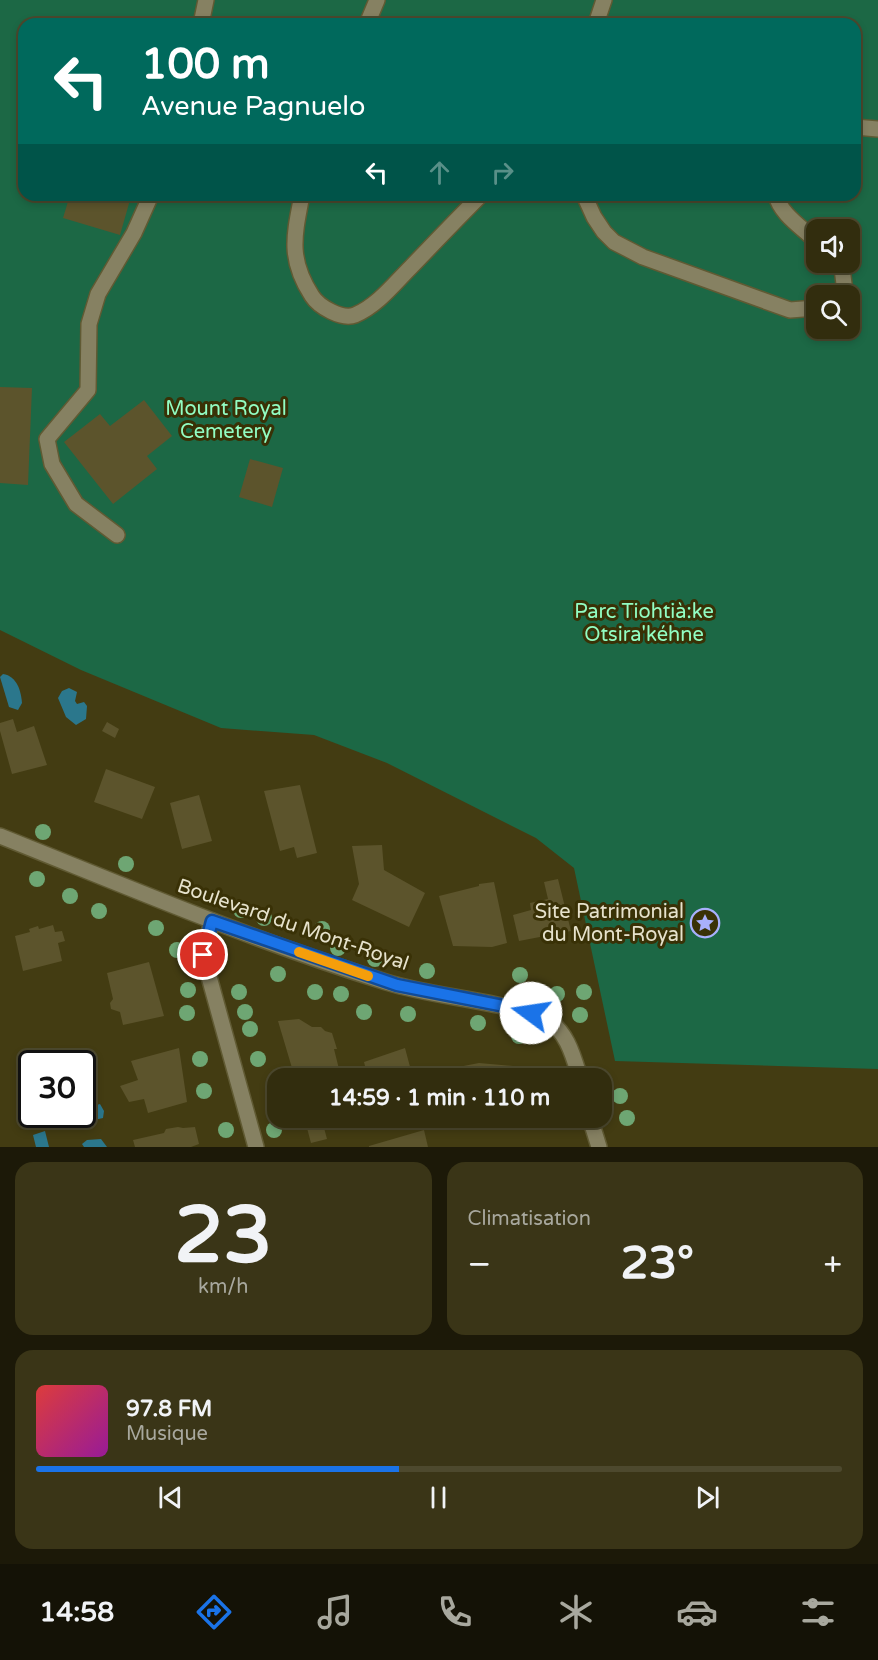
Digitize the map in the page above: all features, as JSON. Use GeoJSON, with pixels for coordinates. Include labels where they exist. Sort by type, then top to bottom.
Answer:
{"type":"FeatureCollection","features":[{"type":"Feature","properties":{"kind":"street"},"geometry":{"type":"LineString","coordinates":[[202,18],[206,0]]}},
{"type":"Feature","properties":{"kind":"street"},"geometry":{"type":"LineString","coordinates":[[370,18],[377,0]]}},
{"type":"Feature","properties":{"kind":"street"},"geometry":{"type":"LineString","coordinates":[[598,18],[604,0]]}},
{"type":"Feature","properties":{"kind":"street"},"geometry":{"type":"LineString","coordinates":[[861,128],[878,129]]}},
{"type":"Feature","properties":{"kind":"street"},"geometry":{"type":"LineString","coordinates":[[117,535],[76,504],[52,464],[47,439],[87,390],[89,324],[98,294],[134,233],[148,201]]}},
{"type":"Feature","properties":{"kind":"street"},"geometry":{"type":"LineString","coordinates":[[301,201],[294,246],[303,281],[314,299],[333,313],[353,316],[369,308],[388,291],[475,201]]}},
{"type":"Feature","properties":{"kind":"street"},"geometry":{"type":"LineString","coordinates":[[587,201],[594,217],[614,242],[643,257],[790,310],[806,309]]}},
{"type":"Feature","properties":{"kind":"street"},"geometry":{"type":"LineString","coordinates":[[778,201],[806,231]]}},
{"type":"Feature","properties":{"kind":"street","name":"Boulevard du Mont-Royal"},"geometry":{"type":"LineString","coordinates":[[0,836],[212,921],[397,985],[519,1009],[544,1017],[563,1033],[577,1068]]}},
{"type":"Feature","properties":{"kind":"street"},"geometry":{"type":"LineString","coordinates":[[212,921],[203,955],[256,1147]]}},
{"type":"Feature","properties":{"kind":"street"},"geometry":{"type":"LineString","coordinates":[[593,1128],[598,1147]]}},
{"type":"Feature","properties":{"kind":"green space"},"geometry":{"type":"Polygon","coordinates":[[[0,0],[878,0],[878,1069],[615,1061],[574,868],[536,838],[387,763],[314,735],[221,728],[81,670],[0,630],[0,0]]]}},
{"type":"Feature","properties":{"kind":"water"},"geometry":{"type":"Polygon","coordinates":[[[3,674],[12,678],[19,689],[22,703],[18,710],[9,707],[0,677],[3,674]]]}},
{"type":"Feature","properties":{"kind":"water"},"geometry":{"type":"Polygon","coordinates":[[[69,688],[77,692],[75,701],[77,704],[84,702],[87,706],[86,719],[76,725],[66,717],[58,698],[62,691],[69,688]]]}},
{"type":"Feature","properties":{"kind":"water"},"geometry":{"type":"Polygon","coordinates":[[[100,1104],[104,1111],[103,1118],[96,1120],[96,1105],[100,1104]]]}},
{"type":"Feature","properties":{"kind":"water"},"geometry":{"type":"Polygon","coordinates":[[[45,1131],[49,1147],[36,1147],[33,1135],[45,1131]]]}},
{"type":"Feature","properties":{"kind":"water"},"geometry":{"type":"Polygon","coordinates":[[[101,1139],[107,1147],[84,1147],[82,1144],[87,1140],[101,1139]]]}},
{"type":"Feature","properties":{"kind":"building"},"geometry":{"type":"Polygon","coordinates":[[[68,201],[130,201],[120,235],[63,218],[68,201]]]}},
{"type":"Feature","properties":{"kind":"building"},"geometry":{"type":"Polygon","coordinates":[[[0,387],[32,388],[28,485],[0,483],[0,387]]]}},
{"type":"Feature","properties":{"kind":"building"},"geometry":{"type":"Polygon","coordinates":[[[144,400],[172,436],[147,456],[157,469],[113,504],[64,442],[100,414],[110,426],[144,400]]]}},
{"type":"Feature","properties":{"kind":"building"},"geometry":{"type":"Polygon","coordinates":[[[250,459],[283,468],[272,507],[239,497],[250,459]]]}},
{"type":"Feature","properties":{"kind":"building"},"geometry":{"type":"Polygon","coordinates":[[[13,719],[17,732],[34,726],[47,765],[12,774],[0,731],[0,723],[13,719]]]}},
{"type":"Feature","properties":{"kind":"building"},"geometry":{"type":"Polygon","coordinates":[[[107,722],[119,729],[115,738],[102,731],[107,722]]]}},
{"type":"Feature","properties":{"kind":"building"},"geometry":{"type":"Polygon","coordinates":[[[106,769],[155,787],[142,819],[94,802],[106,769]]]}},
{"type":"Feature","properties":{"kind":"building"},"geometry":{"type":"Polygon","coordinates":[[[300,785],[317,853],[297,858],[294,847],[280,851],[264,791],[300,785]]]}},
{"type":"Feature","properties":{"kind":"building"},"geometry":{"type":"Polygon","coordinates":[[[199,795],[212,841],[182,849],[170,803],[199,795]]]}},
{"type":"Feature","properties":{"kind":"building"},"geometry":{"type":"Polygon","coordinates":[[[382,845],[384,870],[425,893],[409,927],[352,900],[359,884],[352,846],[382,845]]]}},
{"type":"Feature","properties":{"kind":"building"},"geometry":{"type":"Polygon","coordinates":[[[558,879],[571,931],[519,941],[513,915],[531,910],[530,903],[548,899],[544,882],[558,879]]]}},
{"type":"Feature","properties":{"kind":"building"},"geometry":{"type":"Polygon","coordinates":[[[494,882],[507,943],[492,947],[453,946],[439,896],[494,882]]]}},
{"type":"Feature","properties":{"kind":"building"},"geometry":{"type":"Polygon","coordinates":[[[53,925],[55,932],[62,931],[65,941],[58,943],[62,961],[23,971],[15,936],[30,932],[29,929],[38,926],[39,929],[53,925]]]}},
{"type":"Feature","properties":{"kind":"building"},"geometry":{"type":"Polygon","coordinates":[[[149,962],[164,1016],[123,1025],[120,1012],[111,1009],[110,1003],[113,999],[107,973],[149,962]]]}},
{"type":"Feature","properties":{"kind":"building"},"geometry":{"type":"Polygon","coordinates":[[[299,1019],[312,1027],[321,1027],[332,1033],[337,1049],[334,1049],[339,1068],[292,1068],[278,1021],[299,1019]]]}},
{"type":"Feature","properties":{"kind":"building"},"geometry":{"type":"Polygon","coordinates":[[[179,1048],[187,1102],[148,1113],[144,1099],[129,1102],[120,1086],[138,1080],[131,1061],[179,1048]]]}},
{"type":"Feature","properties":{"kind":"building"},"geometry":{"type":"Polygon","coordinates":[[[405,1048],[410,1068],[366,1068],[364,1062],[405,1048]]]}},
{"type":"Feature","properties":{"kind":"building"},"geometry":{"type":"Polygon","coordinates":[[[479,1063],[515,1068],[453,1068],[479,1063]]]}},
{"type":"Feature","properties":{"kind":"building"},"geometry":{"type":"Polygon","coordinates":[[[195,1127],[199,1144],[191,1147],[135,1147],[133,1140],[164,1133],[166,1129],[195,1127]]]}},
{"type":"Feature","properties":{"kind":"building"},"geometry":{"type":"Polygon","coordinates":[[[307,1128],[324,1128],[327,1139],[311,1143],[307,1128]]]}},
{"type":"Feature","properties":{"kind":"building"},"geometry":{"type":"Polygon","coordinates":[[[424,1130],[428,1147],[369,1147],[369,1146],[424,1130]]]}},
{"type":"Feature","properties":{"kind":"slow traffic"},"geometry":{"type":"LineString","coordinates":[[299,952],[368,976]]}},
{"type":"Feature","properties":{"kind":"place","name":"Site Patrimonial du Mont-Royal"},"geometry":{"type":"Point","coordinates":[705,923]}},
{"type":"Feature","properties":{"kind":"route"},"geometry":{"type":"LineString","coordinates":[[203,955],[212,921],[397,985],[531,1013]]}},
{"type":"Feature","properties":{"kind":"park label","name":"Mount Royal Cemetery"},"geometry":{"type":"Point","coordinates":[226,420]}},
{"type":"Feature","properties":{"kind":"park label","name":"Parc Tiohtià:ke Otsira'kéhne"},"geometry":{"type":"Point","coordinates":[644,624]}}]}
